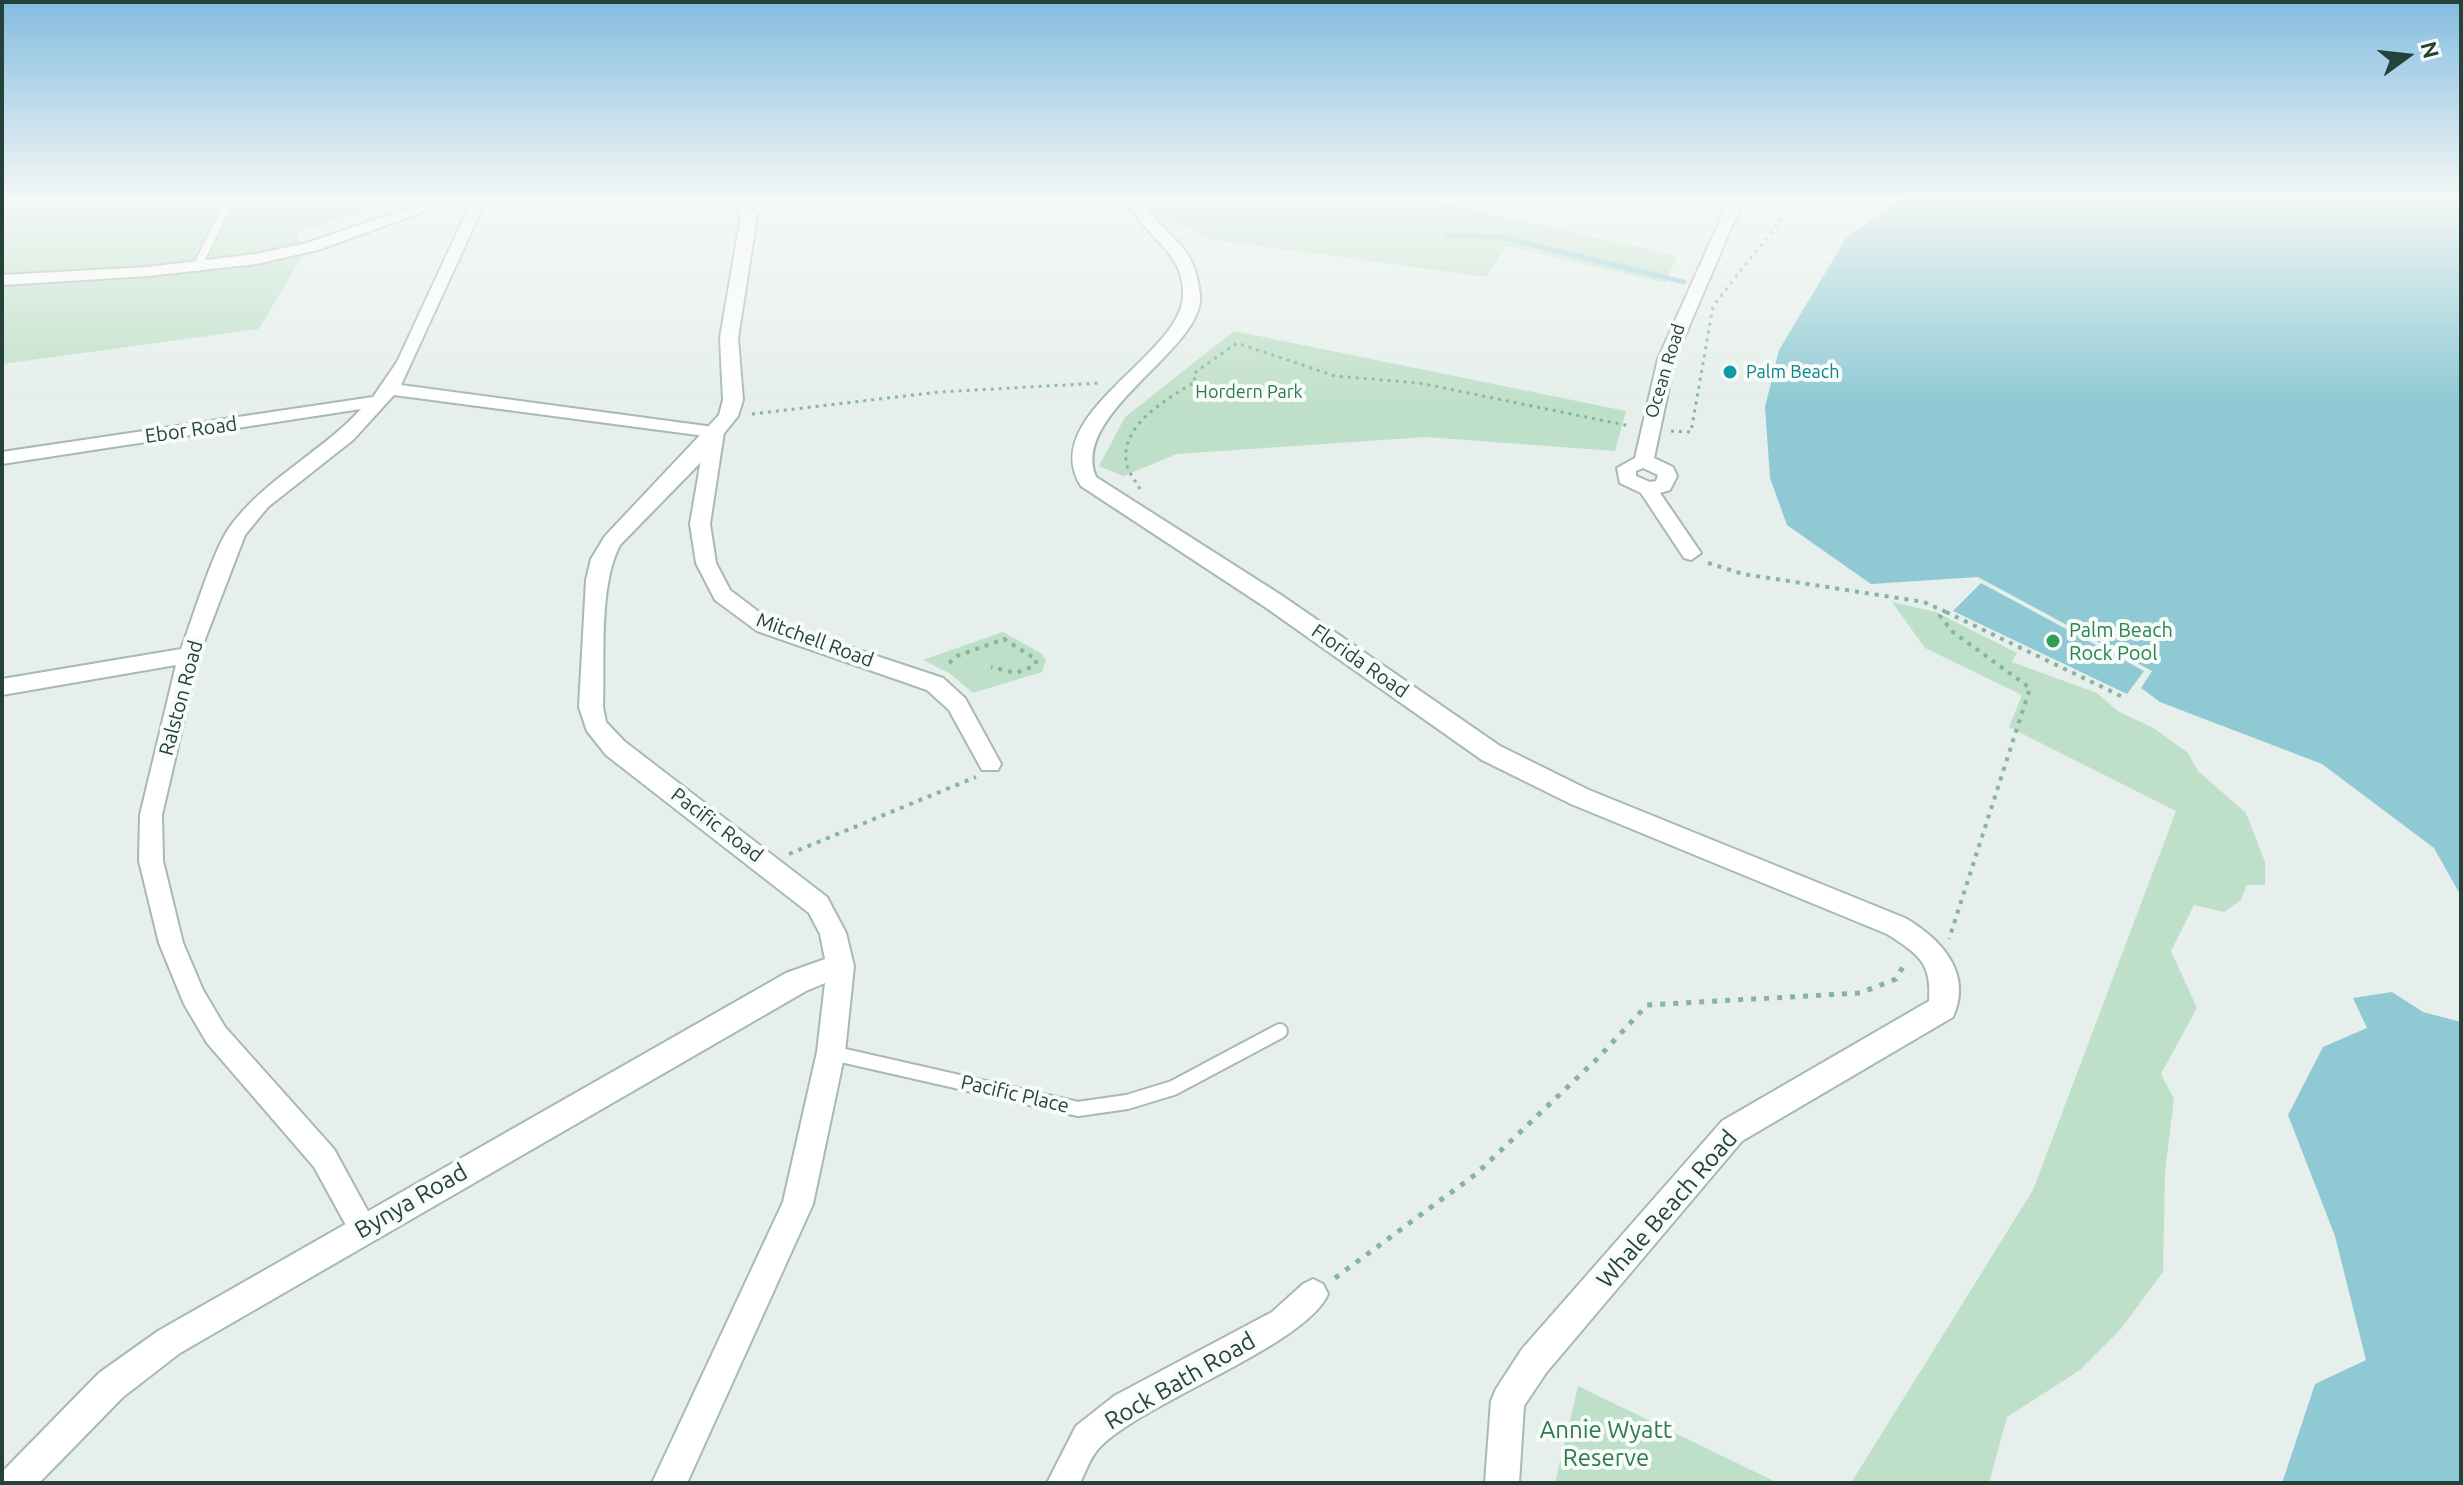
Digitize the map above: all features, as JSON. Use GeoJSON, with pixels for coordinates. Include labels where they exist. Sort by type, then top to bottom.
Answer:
{"type":"FeatureCollection","features":[{"type":"Feature","properties":{"kind":"street"},"geometry":{"type":"LineString","coordinates":[[2,280],[192,267]]}},
{"type":"Feature","properties":{"kind":"street","name":"Ralston Road"},"geometry":{"type":"LineString","coordinates":[[363,1228],[324,1158],[216,1035],[193,996],[171,943],[151,861],[151,815],[189,655],[236,533],[261,503],[347,436],[385,395],[406,362],[449,267]]}},
{"type":"Feature","properties":{"kind":"street"},"geometry":{"type":"LineString","coordinates":[[722,424],[733,400],[729,338],[741,267]]}},
{"type":"Feature","properties":{"kind":"street","name":"Florida Road"},"geometry":{"type":"LineString","coordinates":[[1187,267],[1192,299],[1178,328],[1082,443],[1079,466],[1088,481],[1103,494],[1273,601],[1491,753],[1595,803],[1827,900],[1868,912],[1919,939],[1944,973]]}},
{"type":"Feature","properties":{"kind":"street","name":"Ocean Road"},"geometry":{"type":"LineString","coordinates":[[1691,553],[1648,489],[1663,486],[1668,476],[1660,466],[1644,461],[1647,431],[1681,317],[1704,267]]}},
{"type":"Feature","properties":{"kind":"street","name":"Ebor Road"},"geometry":{"type":"LineString","coordinates":[[2,458],[385,395],[722,424]]}},
{"type":"Feature","properties":{"kind":"street","name":"Mitchell Road"},"geometry":{"type":"LineString","coordinates":[[722,424],[700,524],[706,563],[722,595],[764,626],[935,684],[957,704],[990,764]]}},
{"type":"Feature","properties":{"kind":"street","name":"Pacific Road"},"geometry":{"type":"LineString","coordinates":[[669,1483],[798,1204],[831,1052],[840,966],[827,917],[802,891],[767,863],[615,748],[595,725],[591,707],[597,580],[602,559],[612,541],[643,506],[693,458],[722,424]]}},
{"type":"Feature","properties":{"kind":"street"},"geometry":{"type":"LineString","coordinates":[[2,687],[189,655]]}},
{"type":"Feature","properties":{"kind":"street","name":"Bynya Road"},"geometry":{"type":"LineString","coordinates":[[15,1483],[111,1385],[169,1342],[796,982],[840,966]]}},
{"type":"Feature","properties":{"kind":"street","name":"Whale Beach Road"},"geometry":{"type":"LineString","coordinates":[[1502,1483],[1508,1401],[1534,1361],[1732,1131],[1943,1008],[1944,973]]}},
{"type":"Feature","properties":{"kind":"street","name":"Rock Bath Road"},"geometry":{"type":"LineString","coordinates":[[1063,1483],[1087,1437],[1125,1407],[1282,1322],[1313,1294]]}},
{"type":"Feature","properties":{"kind":"lane","name":"Pacific Place"},"geometry":{"type":"LineString","coordinates":[[831,1052],[1078,1109],[1127,1102],[1173,1088],[1280,1031]]}},
{"type":"Feature","properties":{"kind":"path"},"geometry":{"type":"LineString","coordinates":[[1144,496],[1126,462],[1127,444],[1156,405],[1195,382],[1194,373],[1237,343],[1335,376],[1419,383],[1647,431],[1691,432],[1713,306],[1743,267]]}},
{"type":"Feature","properties":{"kind":"path"},"geometry":{"type":"LineString","coordinates":[[722,424],[939,392],[1131,382]]}},
{"type":"Feature","properties":{"kind":"path"},"geometry":{"type":"LineString","coordinates":[[1691,553],[1710,565],[1743,574],[1897,596],[1946,612],[2121,696]]}},
{"type":"Feature","properties":{"kind":"path"},"geometry":{"type":"LineString","coordinates":[[1944,973],[1950,929],[2030,693],[2026,684],[1953,632],[1940,616],[1946,612]]}},
{"type":"Feature","properties":{"kind":"path"},"geometry":{"type":"LineString","coordinates":[[958,663],[946,663],[1004,639],[1034,655],[1037,660],[1034,666],[1016,673],[991,667]]}},
{"type":"Feature","properties":{"kind":"path"},"geometry":{"type":"LineString","coordinates":[[767,863],[971,782],[990,764]]}},
{"type":"Feature","properties":{"kind":"path"},"geometry":{"type":"LineString","coordinates":[[1313,1294],[1476,1174],[1597,1059],[1647,1005],[1860,993],[1896,979],[1919,939]]}},
{"type":"Feature","properties":{"kind":"green space"},"geometry":{"type":"Polygon","coordinates":[[[2,267],[295,267],[259,329],[2,364],[2,267]]]}},
{"type":"Feature","properties":{"kind":"green space"},"geometry":{"type":"Polygon","coordinates":[[[1416,267],[1493,267],[1487,277],[1416,267]]]}},
{"type":"Feature","properties":{"kind":"green space"},"geometry":{"type":"Polygon","coordinates":[[[1598,267],[1672,267],[1665,283],[1598,267]]]}},
{"type":"Feature","properties":{"kind":"green space","name":"Hordern Park"},"geometry":{"type":"Polygon","coordinates":[[[1234,331],[1626,411],[1615,451],[1426,437],[1177,454],[1123,476],[1099,466],[1125,417],[1234,331]]]}},
{"type":"Feature","properties":{"kind":"green space"},"geometry":{"type":"Polygon","coordinates":[[[1892,602],[1936,612],[2017,653],[2012,662],[2097,693],[2118,711],[2155,729],[2188,753],[2198,771],[2246,813],[2265,862],[2265,885],[2247,885],[2241,900],[2224,912],[2194,905],[2171,951],[2197,1008],[2161,1074],[2174,1099],[2165,1172],[2163,1272],[2120,1330],[2080,1370],[2007,1417],[1989,1483],[1851,1483],[2033,1190],[2176,811],[2009,727],[2022,695],[1925,648],[1892,602]]]}},
{"type":"Feature","properties":{"kind":"green space"},"geometry":{"type":"Polygon","coordinates":[[[1003,632],[1042,654],[1046,660],[1042,672],[973,693],[949,673],[923,660],[1003,632]]]}},
{"type":"Feature","properties":{"kind":"green space","name":"Annie Wyatt Reserve"},"geometry":{"type":"Polygon","coordinates":[[[1578,1386],[1778,1483],[1555,1483],[1578,1386]]]}},
{"type":"Feature","properties":{"kind":"water"},"geometry":{"type":"Polygon","coordinates":[[[1828,267],[2461,267],[2461,896],[2434,848],[2322,764],[2160,702],[2141,688],[2152,671],[1978,577],[1871,584],[1787,525],[1770,478],[1765,407],[1779,350],[1828,267]]]}},
{"type":"Feature","properties":{"kind":"water","name":"Palm Beach Rock Pool"},"geometry":{"type":"Polygon","coordinates":[[[1981,583],[2144,671],[2127,694],[1953,611],[1981,583]]]}},
{"type":"Feature","properties":{"kind":"water"},"geometry":{"type":"Polygon","coordinates":[[[2392,992],[2423,1012],[2461,1022],[2461,1483],[2282,1483],[2315,1384],[2366,1360],[2335,1236],[2288,1115],[2323,1047],[2367,1028],[2353,998],[2392,992]]]}},
{"type":"Feature","properties":{"kind":"waterway"},"geometry":{"type":"LineString","coordinates":[[1624,267],[1684,282]]}},
{"type":"Feature","properties":{"kind":"place","name":"Palm Beach"},"geometry":{"type":"Point","coordinates":[1730,372]}},
{"type":"Feature","properties":{"kind":"place","name":"Palm Beach Rock Pool"},"geometry":{"type":"Point","coordinates":[2053,641]}}]}
